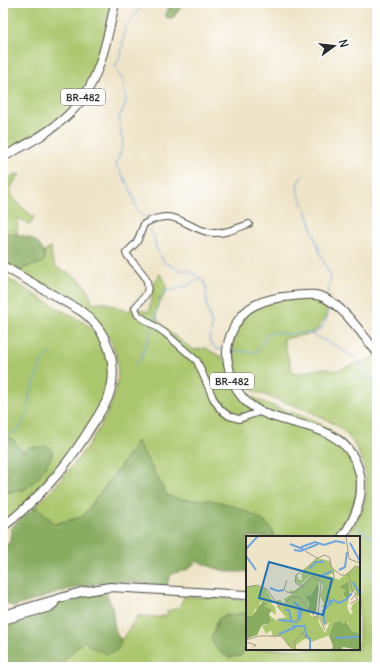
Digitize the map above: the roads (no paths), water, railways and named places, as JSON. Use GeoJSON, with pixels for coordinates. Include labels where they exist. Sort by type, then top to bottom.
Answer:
{"type":"FeatureCollection","features":[{"type":"Feature","properties":{"kind":"highway","name":"BR-482"},"geometry":{"type":"LineString","coordinates":[[3,157],[48,131],[71,113],[78,104],[89,87],[97,70],[115,3]]}},
{"type":"Feature","properties":{"kind":"highway"},"geometry":{"type":"LineString","coordinates":[[3,266],[81,311],[92,320],[103,336],[107,346],[111,358],[112,375],[110,388],[104,406],[65,467],[50,485],[3,527]]}},
{"type":"Feature","properties":{"kind":"highway","name":"BR-482"},"geometry":{"type":"LineString","coordinates":[[343,536],[347,530],[360,498],[361,486],[359,473],[350,452],[330,434],[262,411],[249,404],[238,393],[233,383],[228,366],[227,352],[233,331],[243,315],[254,305],[283,297],[308,294],[324,297],[336,304],[377,352]]}},
{"type":"Feature","properties":{"kind":"highway"},"geometry":{"type":"LineString","coordinates":[[3,615],[98,588],[122,586],[246,595]]}},
{"type":"Feature","properties":{"kind":"street"},"geometry":{"type":"LineString","coordinates":[[249,224],[224,232],[212,233],[177,217],[156,219],[144,224],[137,242],[126,253],[142,272],[148,284],[147,292],[135,308],[138,315],[165,333],[197,361],[213,398],[224,412],[240,419],[262,411]]}},
{"type":"Feature","properties":{"kind":"street"},"geometry":{"type":"LineString","coordinates":[[3,621],[50,608],[55,604],[56,599]]}},
{"type":"Feature","properties":{"kind":"waterway"},"geometry":{"type":"LineString","coordinates":[[144,3],[125,28],[121,55],[115,67],[124,82],[126,100],[125,106],[119,117],[123,145],[116,165],[129,186],[138,211],[147,219]]}},
{"type":"Feature","properties":{"kind":"waterway"},"geometry":{"type":"LineString","coordinates":[[303,176],[298,182],[297,192],[305,207],[321,256],[331,277],[327,295]]}},
{"type":"Feature","properties":{"kind":"waterway"},"geometry":{"type":"LineString","coordinates":[[149,224],[156,248],[164,262],[180,270],[190,271],[203,280],[206,287],[207,306],[212,326],[209,341],[216,349],[223,350]]}},
{"type":"Feature","properties":{"kind":"waterway"},"geometry":{"type":"LineString","coordinates":[[154,323],[160,297],[164,292],[181,288],[200,279]]}},
{"type":"Feature","properties":{"kind":"waterway"},"geometry":{"type":"LineString","coordinates":[[310,334],[321,329],[327,318],[327,305]]}},
{"type":"Feature","properties":{"kind":"waterway"},"geometry":{"type":"LineString","coordinates":[[135,365],[141,358],[152,328]]}},
{"type":"Feature","properties":{"kind":"waterway"},"geometry":{"type":"LineString","coordinates":[[230,351],[256,352],[263,343],[267,334],[275,332],[287,334],[306,332],[336,346],[358,360],[361,363],[366,376],[377,381]]}},
{"type":"Feature","properties":{"kind":"waterway"},"geometry":{"type":"LineString","coordinates":[[3,443],[11,434],[21,427],[29,409],[29,398],[43,359],[51,352]]}},
{"type":"Feature","properties":{"kind":"waterway"},"geometry":{"type":"LineString","coordinates":[[356,526],[377,541]]}},
{"type":"Feature","properties":{"kind":"waterway"},"geometry":{"type":"LineString","coordinates":[[360,567],[377,579]]}},
{"type":"Feature","properties":{"kind":"waterway"},"geometry":{"type":"LineString","coordinates":[[32,667],[41,667]]}}]}
